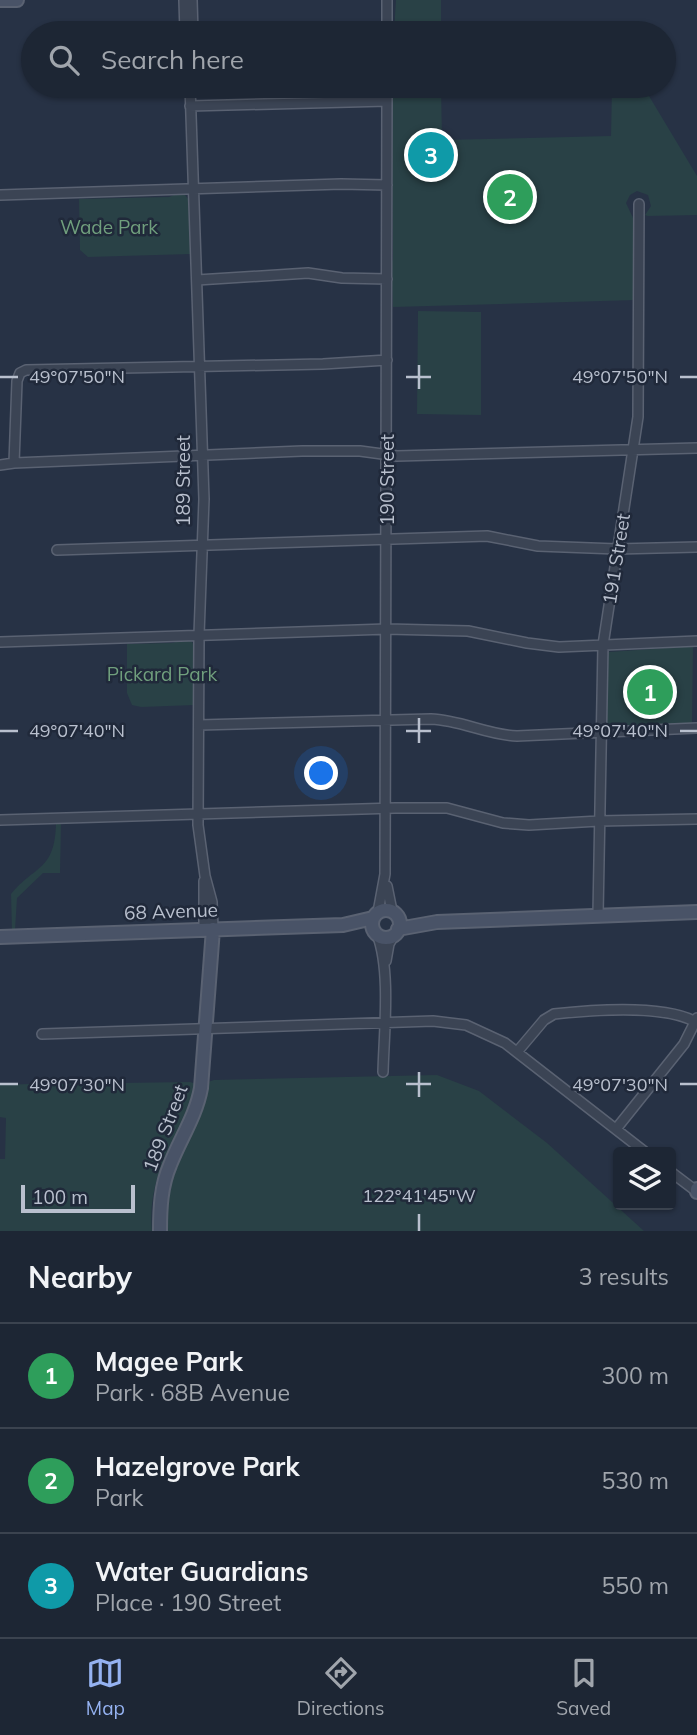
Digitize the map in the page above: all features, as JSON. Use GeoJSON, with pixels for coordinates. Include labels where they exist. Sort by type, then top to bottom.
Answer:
{"type":"FeatureCollection","features":[{"type":"Feature","properties":{"kind":"street"},"geometry":{"type":"LineString","coordinates":[[0,0],[17,0]]}},
{"type":"Feature","properties":{"kind":"street"},"geometry":{"type":"LineString","coordinates":[[184,0],[185,21]]}},
{"type":"Feature","properties":{"kind":"street"},"geometry":{"type":"LineString","coordinates":[[192,0],[192,21]]}},
{"type":"Feature","properties":{"kind":"street"},"geometry":{"type":"LineString","coordinates":[[387,0],[387,21]]}},
{"type":"Feature","properties":{"kind":"street","name":"189 Street"},"geometry":{"type":"LineString","coordinates":[[160,1231],[160,1204],[164,1180],[190,1124],[200,1094],[206,996],[203,980],[208,929],[198,814],[199,635],[204,499],[190,98]]}},
{"type":"Feature","properties":{"kind":"street"},"geometry":{"type":"LineString","coordinates":[[190,106],[387,101]]}},
{"type":"Feature","properties":{"kind":"street","name":"190 Street"},"geometry":{"type":"LineString","coordinates":[[384,974],[389,944],[385,923],[387,101]]}},
{"type":"Feature","properties":{"kind":"street"},"geometry":{"type":"LineString","coordinates":[[0,195],[341,184],[387,185]]}},
{"type":"Feature","properties":{"kind":"street","name":"191 Street"},"geometry":{"type":"LineString","coordinates":[[598,915],[603,645],[639,401],[639,204]]}},
{"type":"Feature","properties":{"kind":"street"},"geometry":{"type":"LineString","coordinates":[[197,280],[308,274],[387,279]]}},
{"type":"Feature","properties":{"kind":"street"},"geometry":{"type":"LineString","coordinates":[[14,463],[15,416],[20,373],[26,370],[387,360]]}},
{"type":"Feature","properties":{"kind":"street"},"geometry":{"type":"LineString","coordinates":[[0,465],[337,451],[387,455],[697,448]]}},
{"type":"Feature","properties":{"kind":"street"},"geometry":{"type":"LineString","coordinates":[[57,550],[487,536],[532,546],[617,549],[697,547]]}},
{"type":"Feature","properties":{"kind":"street"},"geometry":{"type":"LineString","coordinates":[[0,642],[387,629],[468,631],[559,647],[697,641]]}},
{"type":"Feature","properties":{"kind":"street"},"geometry":{"type":"LineString","coordinates":[[199,725],[386,719],[450,720],[504,736],[697,728]]}},
{"type":"Feature","properties":{"kind":"street"},"geometry":{"type":"LineString","coordinates":[[0,820],[386,808],[447,808],[503,823],[529,825],[697,819]]}},
{"type":"Feature","properties":{"kind":"street","name":"68 Avenue"},"geometry":{"type":"LineString","coordinates":[[0,937],[697,912]]}},
{"type":"Feature","properties":{"kind":"street","name":"190 Street"},"geometry":{"type":"LineString","coordinates":[[383,1072],[384,974],[381,944],[385,923]]}},
{"type":"Feature","properties":{"kind":"street"},"geometry":{"type":"LineString","coordinates":[[517,1052],[544,1020],[554,1014],[652,1010],[695,1019],[684,1044],[616,1129]]}},
{"type":"Feature","properties":{"kind":"street"},"geometry":{"type":"LineString","coordinates":[[42,1034],[439,1021],[466,1025],[492,1035],[517,1052],[639,1147]]}},
{"type":"Feature","properties":{"kind":"street"},"geometry":{"type":"LineString","coordinates":[[676,1176],[697,1191]]}},
{"type":"Feature","properties":{"kind":"green space"},"geometry":{"type":"Polygon","coordinates":[[[396,0],[441,0],[441,21],[395,21],[396,0]]]}},
{"type":"Feature","properties":{"kind":"green space"},"geometry":{"type":"Polygon","coordinates":[[[391,98],[441,98],[442,140],[611,136],[612,98],[650,98],[697,176],[697,215],[645,215],[651,206],[648,195],[637,191],[630,195],[626,203],[634,220],[633,285],[636,300],[393,307],[391,98]]]}},
{"type":"Feature","properties":{"kind":"green space","name":"Wade Park"},"geometry":{"type":"Polygon","coordinates":[[[176,194],[185,195],[189,200],[191,254],[88,257],[80,250],[79,199],[169,197],[176,194]]]}},
{"type":"Feature","properties":{"kind":"green space"},"geometry":{"type":"Polygon","coordinates":[[[418,311],[481,312],[481,415],[417,414],[418,311]]]}},
{"type":"Feature","properties":{"kind":"green space","name":"Pickard Park"},"geometry":{"type":"Polygon","coordinates":[[[186,639],[192,642],[195,648],[195,705],[132,705],[127,693],[127,644],[172,643],[186,639]]]}},
{"type":"Feature","properties":{"kind":"green space"},"geometry":{"type":"Polygon","coordinates":[[[693,646],[692,724],[678,727],[606,727],[606,659],[609,652],[693,646]]]}},
{"type":"Feature","properties":{"kind":"green space"},"geometry":{"type":"Polygon","coordinates":[[[61,822],[60,873],[43,873],[17,898],[15,930],[12,931],[11,894],[48,859],[55,839],[56,823],[61,822]]]}},
{"type":"Feature","properties":{"kind":"green space"},"geometry":{"type":"Polygon","coordinates":[[[437,1075],[479,1091],[547,1143],[613,1203],[613,1210],[621,1210],[644,1231],[166,1231],[167,1199],[174,1168],[201,1108],[208,1082],[437,1075]]]}},
{"type":"Feature","properties":{"kind":"green space"},"geometry":{"type":"Polygon","coordinates":[[[42,1079],[51,1084],[196,1084],[183,1121],[160,1170],[152,1208],[152,1231],[0,1231],[0,1159],[5,1159],[6,1118],[0,1117],[0,1085],[30,1084],[42,1079]]]}},
{"type":"Feature","properties":{"kind":"place","name":"Water Guardians"},"geometry":{"type":"Point","coordinates":[431,155]}},
{"type":"Feature","properties":{"kind":"place","name":"Hazelgrove Park"},"geometry":{"type":"Point","coordinates":[510,197]}},
{"type":"Feature","properties":{"kind":"place","name":"Magee Park"},"geometry":{"type":"Point","coordinates":[650,692]}}]}
